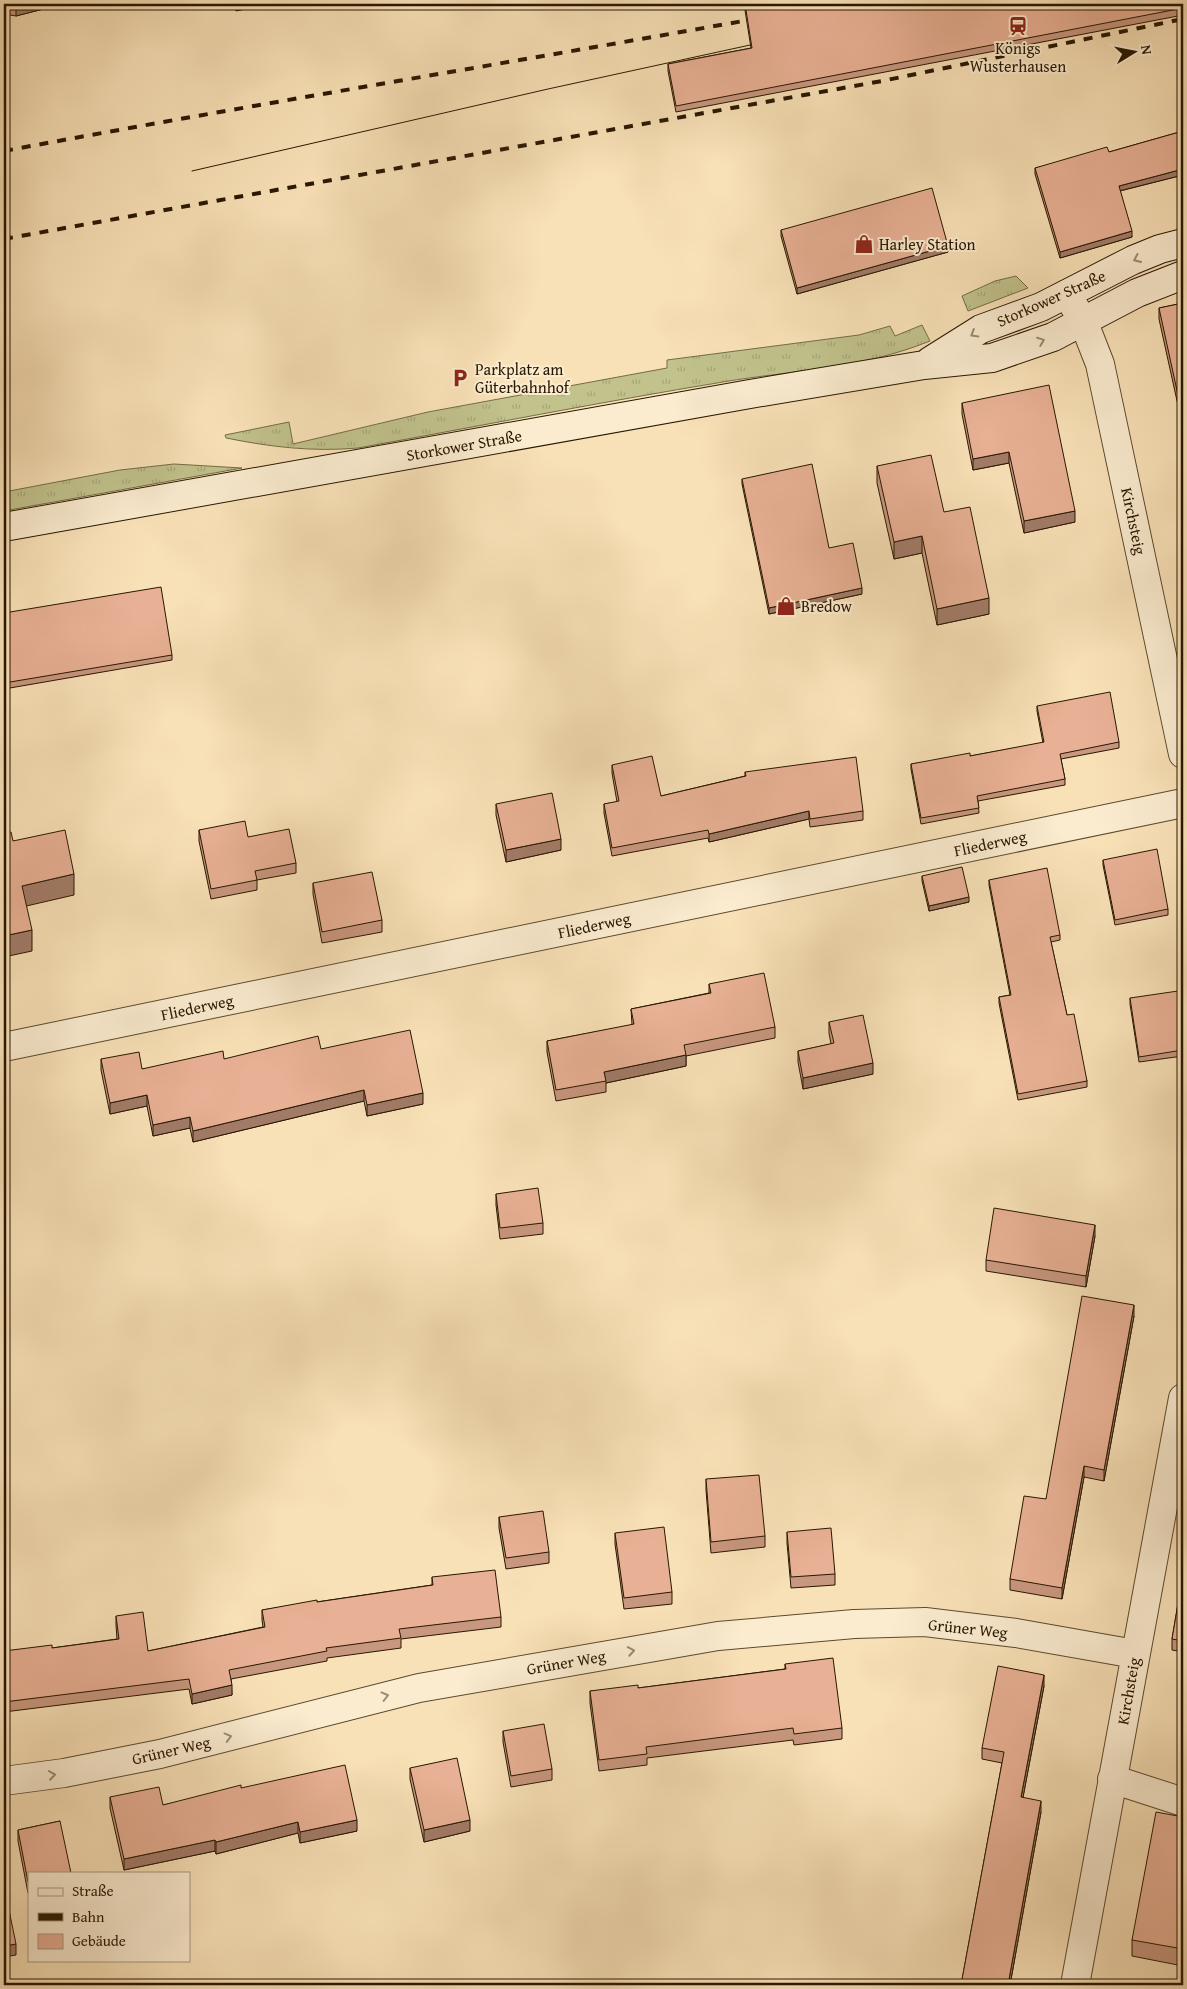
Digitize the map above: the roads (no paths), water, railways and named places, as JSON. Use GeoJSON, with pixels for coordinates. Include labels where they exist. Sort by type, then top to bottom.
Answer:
{"type":"FeatureCollection","features":[{"type":"Feature","properties":{"kind":"street","name":"Storkower Straße"},"geometry":{"type":"LineString","coordinates":[[924,364],[981,330],[1041,307],[1132,260],[1160,249],[1183,243]]}},
{"type":"Feature","properties":{"kind":"street","name":"Storkower Straße"},"geometry":{"type":"LineString","coordinates":[[4,527],[924,364],[992,358],[1044,340],[1084,323],[1137,293],[1183,275]]}},
{"type":"Feature","properties":{"kind":"street","name":"Kirchsteig"},"geometry":{"type":"LineString","coordinates":[[1067,294],[1084,323],[1100,364],[1183,754]]}},
{"type":"Feature","properties":{"kind":"street","name":"Fliederweg"},"geometry":{"type":"LineString","coordinates":[[4,1047],[1183,803]]}},
{"type":"Feature","properties":{"kind":"street","name":"Kirchsteig"},"geometry":{"type":"LineString","coordinates":[[1075,1985],[1183,1398]]}},
{"type":"Feature","properties":{"kind":"street","name":"Grüner Weg"},"geometry":{"type":"LineString","coordinates":[[4,1781],[64,1773],[160,1754],[419,1688],[718,1636],[854,1624],[925,1622],[1016,1633],[1135,1654]]}},
{"type":"Feature","properties":{"kind":"street"},"geometry":{"type":"LineString","coordinates":[[1112,1779],[1183,1802]]}},
{"type":"Feature","properties":{"kind":"tram line"},"geometry":{"type":"LineString","coordinates":[[192,171],[548,89],[764,42]]}},
{"type":"Feature","properties":{"kind":"railway"},"geometry":{"type":"LineString","coordinates":[[4,151],[760,18]]}},
{"type":"Feature","properties":{"kind":"railway"},"geometry":{"type":"LineString","coordinates":[[4,239],[882,81],[1183,19]]}},
{"type":"Feature","properties":{"kind":"place","name":"Königs Wusterhausen"},"geometry":{"type":"Point","coordinates":[1018,26]}},
{"type":"Feature","properties":{"kind":"place","name":"Harley Station"},"geometry":{"type":"Point","coordinates":[864,244]}},
{"type":"Feature","properties":{"kind":"place","name":"Parkplatz am Güterbahnhof"},"geometry":{"type":"Point","coordinates":[460,378]}},
{"type":"Feature","properties":{"kind":"place","name":"Bredow"},"geometry":{"type":"Point","coordinates":[786,606]}}]}
